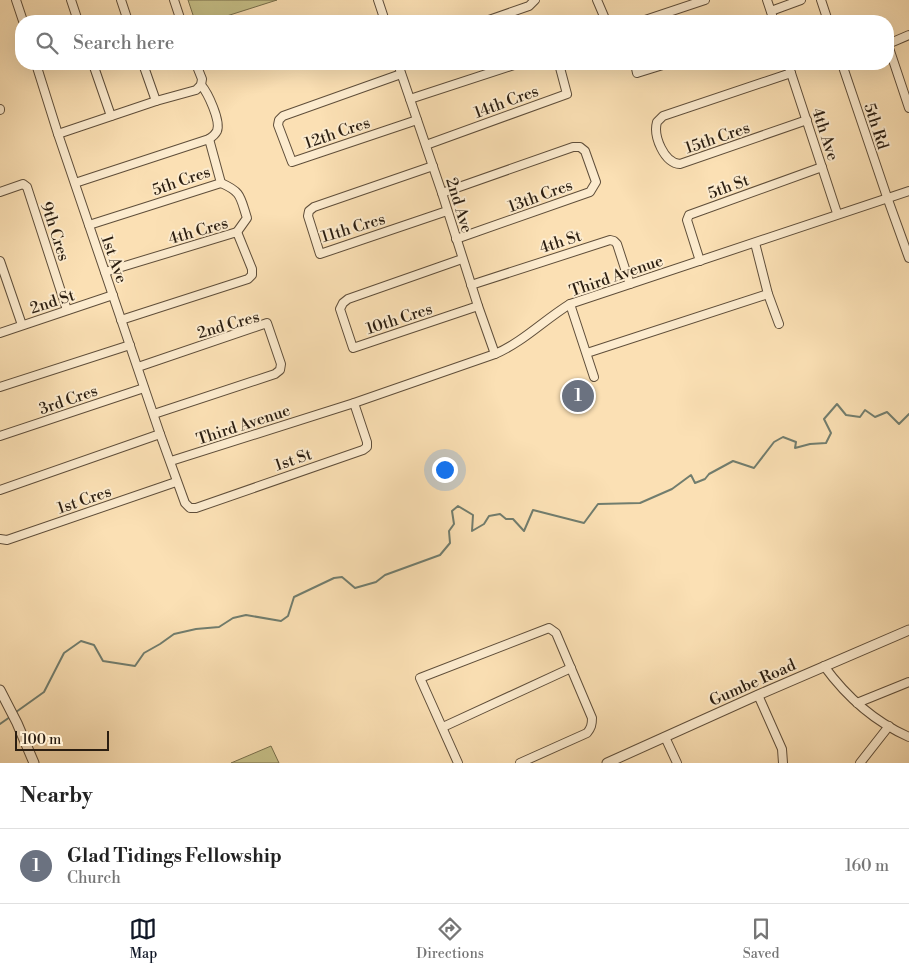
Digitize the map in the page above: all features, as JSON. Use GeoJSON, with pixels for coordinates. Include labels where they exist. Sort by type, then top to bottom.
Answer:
{"type":"FeatureCollection","features":[{"type":"Feature","properties":{"kind":"street"},"geometry":{"type":"LineString","coordinates":[[16,0],[21,15]]}},
{"type":"Feature","properties":{"kind":"street"},"geometry":{"type":"LineString","coordinates":[[70,0],[76,15]]}},
{"type":"Feature","properties":{"kind":"street"},"geometry":{"type":"LineString","coordinates":[[121,0],[126,15]]}},
{"type":"Feature","properties":{"kind":"street"},"geometry":{"type":"LineString","coordinates":[[174,0],[179,15]]}},
{"type":"Feature","properties":{"kind":"street"},"geometry":{"type":"LineString","coordinates":[[378,0],[383,15]]}},
{"type":"Feature","properties":{"kind":"street"},"geometry":{"type":"LineString","coordinates":[[503,15],[529,6],[535,0]]}},
{"type":"Feature","properties":{"kind":"street"},"geometry":{"type":"LineString","coordinates":[[597,0],[603,15]]}},
{"type":"Feature","properties":{"kind":"street"},"geometry":{"type":"LineString","coordinates":[[660,15],[705,0]]}},
{"type":"Feature","properties":{"kind":"street"},"geometry":{"type":"LineString","coordinates":[[767,0],[772,15]]}},
{"type":"Feature","properties":{"kind":"street"},"geometry":{"type":"LineString","coordinates":[[771,11],[801,0]]}},
{"type":"Feature","properties":{"kind":"street"},"geometry":{"type":"LineString","coordinates":[[821,0],[826,15]]}},
{"type":"Feature","properties":{"kind":"street"},"geometry":{"type":"LineString","coordinates":[[894,41],[909,35]]}},
{"type":"Feature","properties":{"kind":"street"},"geometry":{"type":"LineString","coordinates":[[894,62],[909,108]]}},
{"type":"Feature","properties":{"kind":"street","name":"1st Ave"},"geometry":{"type":"LineString","coordinates":[[38,70],[144,388],[185,503]]}},
{"type":"Feature","properties":{"kind":"street"},"geometry":{"type":"LineString","coordinates":[[95,70],[111,116]]}},
{"type":"Feature","properties":{"kind":"street"},"geometry":{"type":"LineString","coordinates":[[145,70],[156,101]]}},
{"type":"Feature","properties":{"kind":"street"},"geometry":{"type":"LineString","coordinates":[[198,70],[210,98],[218,128],[216,134],[209,139]]}},
{"type":"Feature","properties":{"kind":"street","name":"2nd Ave"},"geometry":{"type":"LineString","coordinates":[[400,70],[442,192],[462,259],[496,354]]}},
{"type":"Feature","properties":{"kind":"street","name":"14th Cres"},"geometry":{"type":"LineString","coordinates":[[410,99],[499,70]]}},
{"type":"Feature","properties":{"kind":"street","name":"14th Cres"},"geometry":{"type":"LineString","coordinates":[[426,145],[567,94],[561,70]]}},
{"type":"Feature","properties":{"kind":"street"},"geometry":{"type":"LineString","coordinates":[[636,70],[637,73],[647,70]]}},
{"type":"Feature","properties":{"kind":"street","name":"4th Ave"},"geometry":{"type":"LineString","coordinates":[[790,70],[838,213]]}},
{"type":"Feature","properties":{"kind":"street","name":"5th Rd"},"geometry":{"type":"LineString","coordinates":[[844,70],[909,258]]}},
{"type":"Feature","properties":{"kind":"street","name":"12th Cres"},"geometry":{"type":"LineString","coordinates":[[401,74],[283,116],[279,120],[278,125],[292,162],[417,120]]}},
{"type":"Feature","properties":{"kind":"street","name":"15th Cres"},"geometry":{"type":"LineString","coordinates":[[791,74],[664,116],[657,122],[656,132],[665,157],[674,163],[680,164],[807,120]]}},
{"type":"Feature","properties":{"kind":"street"},"geometry":{"type":"LineString","coordinates":[[58,134],[156,101],[196,90],[202,82]]}},
{"type":"Feature","properties":{"kind":"street","name":"5th Cres"},"geometry":{"type":"LineString","coordinates":[[75,183],[209,139],[221,183],[89,224]]}},
{"type":"Feature","properties":{"kind":"street","name":"13th Cres"},"geometry":{"type":"LineString","coordinates":[[442,192],[573,147],[580,147],[585,151],[596,182],[590,192],[456,239]]}},
{"type":"Feature","properties":{"kind":"street","name":"11th Cres"},"geometry":{"type":"LineString","coordinates":[[433,166],[314,207],[309,211],[308,216],[320,254],[447,211]]}},
{"type":"Feature","properties":{"kind":"street","name":"5th St"},"geometry":{"type":"LineString","coordinates":[[700,261],[687,220],[691,214],[822,167]]}},
{"type":"Feature","properties":{"kind":"street"},"geometry":{"type":"LineString","coordinates":[[221,183],[234,189],[239,194],[247,218],[238,232]]}},
{"type":"Feature","properties":{"kind":"street","name":"9th Cres"},"geometry":{"type":"LineString","coordinates":[[0,192],[22,184],[27,187],[68,310]]}},
{"type":"Feature","properties":{"kind":"street","name":"Third Avenue"},"geometry":{"type":"LineString","coordinates":[[171,461],[354,403],[496,354],[523,339],[554,314],[570,304],[755,243],[838,213],[909,191]]}},
{"type":"Feature","properties":{"kind":"street","name":"4th Cres"},"geometry":{"type":"LineString","coordinates":[[105,272],[238,232],[252,269],[252,275],[248,280],[122,320]]}},
{"type":"Feature","properties":{"kind":"street","name":"4th St"},"geometry":{"type":"LineString","coordinates":[[471,285],[610,240],[618,244],[630,284]]}},
{"type":"Feature","properties":{"kind":"street"},"geometry":{"type":"LineString","coordinates":[[755,243],[778,324]]}},
{"type":"Feature","properties":{"kind":"street","name":"10th Cres"},"geometry":{"type":"LineString","coordinates":[[462,259],[348,299],[343,303],[340,309],[353,348],[478,306]]}},
{"type":"Feature","properties":{"kind":"street"},"geometry":{"type":"LineString","coordinates":[[0,261],[22,326]]}},
{"type":"Feature","properties":{"kind":"street"},"geometry":{"type":"LineString","coordinates":[[587,353],[768,294]]}},
{"type":"Feature","properties":{"kind":"street","name":"2nd St"},"geometry":{"type":"LineString","coordinates":[[0,333],[113,295]]}},
{"type":"Feature","properties":{"kind":"street"},"geometry":{"type":"LineString","coordinates":[[570,304],[594,377]]}},
{"type":"Feature","properties":{"kind":"street","name":"2nd Cres"},"geometry":{"type":"LineString","coordinates":[[138,367],[267,323],[281,364],[280,370],[276,374],[154,414]]}},
{"type":"Feature","properties":{"kind":"street","name":"3rd Cres"},"geometry":{"type":"LineString","coordinates":[[0,387],[130,345]]}},
{"type":"Feature","properties":{"kind":"street","name":"3rd Cres"},"geometry":{"type":"LineString","coordinates":[[0,436],[144,388]]}},
{"type":"Feature","properties":{"kind":"street","name":"1st St"},"geometry":{"type":"LineString","coordinates":[[185,503],[190,508],[196,508],[363,450],[367,447],[367,442],[354,403]]}},
{"type":"Feature","properties":{"kind":"street"},"geometry":{"type":"LineString","coordinates":[[0,490],[160,434]]}},
{"type":"Feature","properties":{"kind":"street","name":"1st Cres"},"geometry":{"type":"LineString","coordinates":[[0,539],[8,540],[176,482]]}},
{"type":"Feature","properties":{"kind":"street"},"geometry":{"type":"LineString","coordinates":[[458,763],[420,678],[549,628],[556,632],[592,718],[590,729],[586,733],[520,763]]}},
{"type":"Feature","properties":{"kind":"street","name":"Gumbe Road"},"geometry":{"type":"LineString","coordinates":[[608,763],[758,695],[909,630]]}},
{"type":"Feature","properties":{"kind":"street"},"geometry":{"type":"LineString","coordinates":[[824,666],[836,682],[857,703],[889,726],[909,737]]}},
{"type":"Feature","properties":{"kind":"street"},"geometry":{"type":"LineString","coordinates":[[443,728],[571,668]]}},
{"type":"Feature","properties":{"kind":"street"},"geometry":{"type":"LineString","coordinates":[[857,703],[909,682]]}},
{"type":"Feature","properties":{"kind":"street"},"geometry":{"type":"LineString","coordinates":[[0,690],[12,712],[34,763]]}},
{"type":"Feature","properties":{"kind":"street"},"geometry":{"type":"LineString","coordinates":[[758,695],[782,749],[783,763]]}},
{"type":"Feature","properties":{"kind":"street"},"geometry":{"type":"LineString","coordinates":[[860,763],[889,726]]}},
{"type":"Feature","properties":{"kind":"street"},"geometry":{"type":"LineString","coordinates":[[665,737],[677,763]]}},
{"type":"Feature","properties":{"kind":"shaded area"},"geometry":{"type":"Polygon","coordinates":[[[188,0],[277,0],[230,15],[193,15],[188,0]]]}},
{"type":"Feature","properties":{"kind":"shaded area"},"geometry":{"type":"Polygon","coordinates":[[[271,746],[279,763],[231,763],[271,746]]]}},
{"type":"Feature","properties":{"kind":"waterway"},"geometry":{"type":"LineString","coordinates":[[16,712],[44,692],[64,653],[81,641],[94,645],[103,661],[135,666],[144,653],[174,634],[196,629],[219,627],[233,618],[246,615],[281,621],[288,616],[294,597],[334,578],[342,577],[355,588],[376,582],[385,575],[440,555],[450,543],[449,531],[454,524],[452,511],[458,506],[473,515],[472,531],[484,524],[489,516],[500,514],[506,519],[513,519],[524,531],[533,510],[584,523],[598,504],[640,503],[672,489],[691,475],[695,483],[705,479],[709,474],[733,461],[754,468],[774,442],[783,437],[796,442],[795,448],[810,444],[826,443],[831,433],[824,419],[837,404],[846,415],[860,417],[865,410],[875,417],[887,412],[899,424],[909,414]]}},
{"type":"Feature","properties":{"kind":"waterway"},"geometry":{"type":"LineString","coordinates":[[0,724],[10,717]]}},
{"type":"Feature","properties":{"kind":"place","name":"Glad Tidings Fellowship"},"geometry":{"type":"Point","coordinates":[578,396]}}]}
